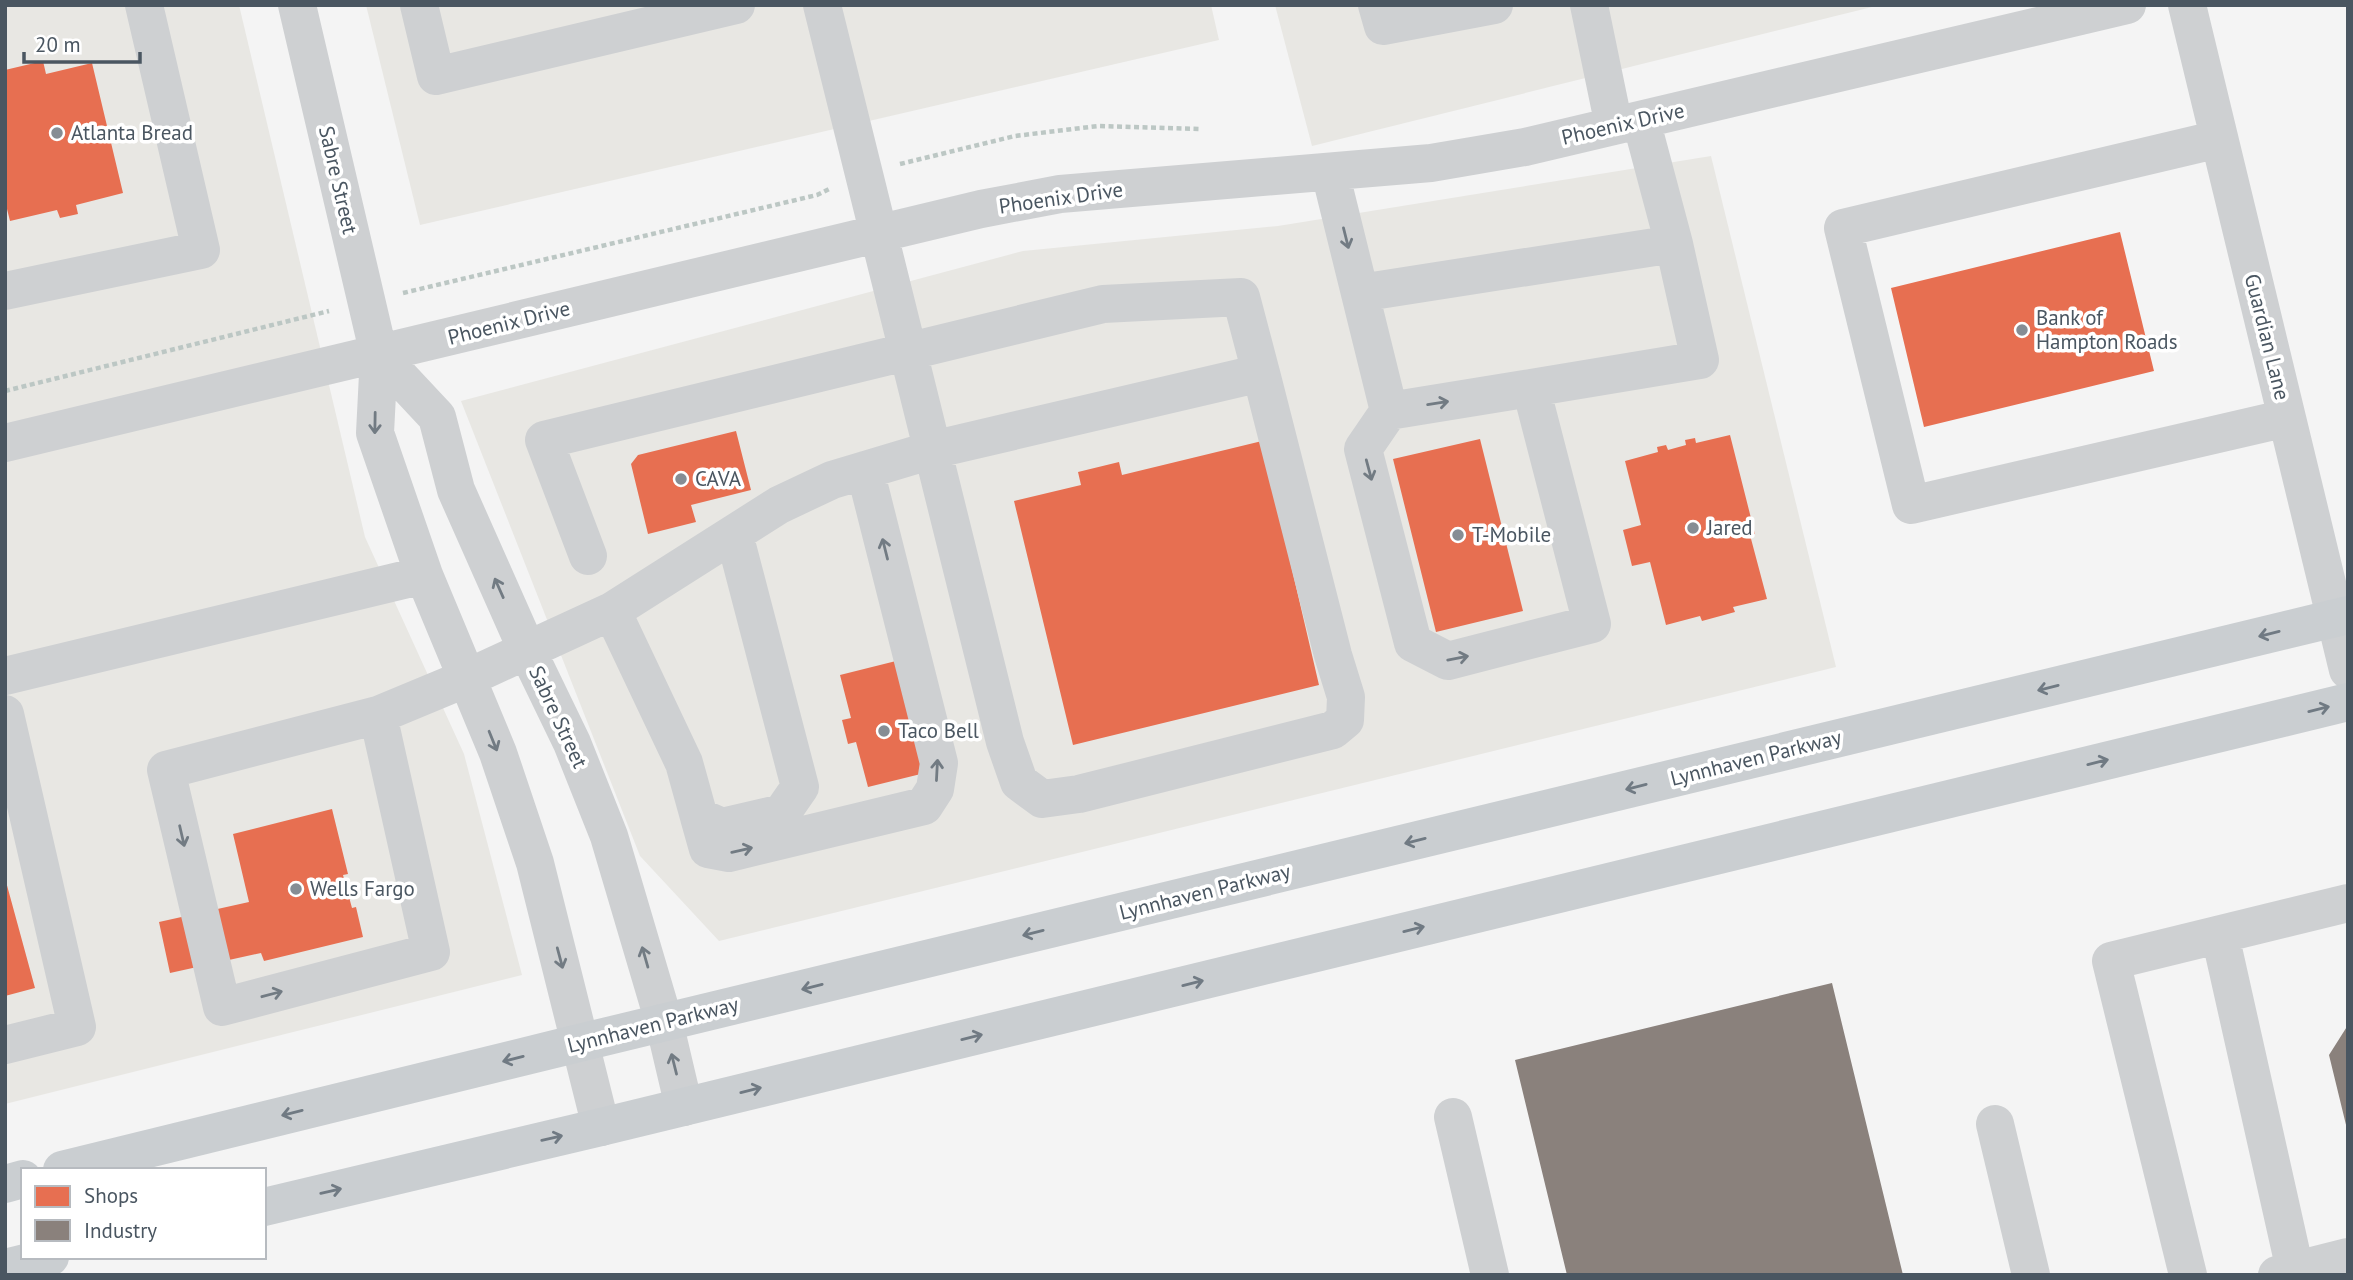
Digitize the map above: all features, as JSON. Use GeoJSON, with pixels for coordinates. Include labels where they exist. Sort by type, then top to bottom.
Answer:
{"type":"FeatureCollection","features":[{"type":"Feature","properties":{"kind":"main road","name":"Lynnhaven Parkway"},"geometry":{"type":"LineString","coordinates":[[70,1168],[579,1042],[2342,616]]}},
{"type":"Feature","properties":{"kind":"main road"},"geometry":{"type":"LineString","coordinates":[[266,1207],[2348,702]]}},
{"type":"Feature","properties":{"kind":"main road"},"geometry":{"type":"LineString","coordinates":[[5,1268],[42,1259]]}},
{"type":"Feature","properties":{"kind":"street"},"geometry":{"type":"LineString","coordinates":[[5,291],[201,250],[144,5]]}},
{"type":"Feature","properties":{"kind":"street","name":"Sabre Street"},"geometry":{"type":"LineString","coordinates":[[297,5],[379,355],[374,433],[424,575],[498,753],[535,863],[601,1127]]}},
{"type":"Feature","properties":{"kind":"street"},"geometry":{"type":"LineString","coordinates":[[419,5],[436,76],[736,5]]}},
{"type":"Feature","properties":{"kind":"street"},"geometry":{"type":"LineString","coordinates":[[588,556],[544,440],[908,352],[1102,304],[1241,296],[1346,698],[1345,720],[1333,730],[1079,794],[1042,799],[1019,782],[1005,742],[932,450],[908,352],[879,235],[864,173],[822,5]]}},
{"type":"Feature","properties":{"kind":"street"},"geometry":{"type":"LineString","coordinates":[[1377,5],[1383,26],[1494,5]]}},
{"type":"Feature","properties":{"kind":"street"},"geometry":{"type":"LineString","coordinates":[[1531,388],[1592,624],[1448,661],[1413,643],[1363,449],[1389,411],[1700,360],[1674,244],[1628,123],[1589,5]]}},
{"type":"Feature","properties":{"kind":"street","name":"Phoenix Drive"},"geometry":{"type":"LineString","coordinates":[[5,443],[981,209],[1060,194],[1444,161],[1525,148],[1628,123],[2012,18],[2127,5]]}},
{"type":"Feature","properties":{"kind":"street","name":"Guardian Lane"},"geometry":{"type":"LineString","coordinates":[[2187,5],[2287,418],[2342,616],[2348,670]]}},
{"type":"Feature","properties":{"kind":"street"},"geometry":{"type":"LineString","coordinates":[[2219,139],[1843,228],[1911,505],[2287,418]]}},
{"type":"Feature","properties":{"kind":"street"},"geometry":{"type":"LineString","coordinates":[[1330,172],[1389,411]]}},
{"type":"Feature","properties":{"kind":"street"},"geometry":{"type":"LineString","coordinates":[[1360,293],[1674,244]]}},
{"type":"Feature","properties":{"kind":"street","name":"Sabre Street"},"geometry":{"type":"LineString","coordinates":[[379,355],[437,417],[456,490],[527,650],[572,743],[609,836],[664,1022],[684,1107]]}},
{"type":"Feature","properties":{"kind":"street"},"geometry":{"type":"LineString","coordinates":[[378,715],[431,952],[222,1007],[166,770],[378,715],[467,678],[612,611],[779,505],[832,480],[932,450],[1261,373]]}},
{"type":"Feature","properties":{"kind":"street"},"geometry":{"type":"LineString","coordinates":[[612,611],[684,763],[708,849],[729,853],[924,806],[935,789],[939,764],[865,470]]}},
{"type":"Feature","properties":{"kind":"street"},"geometry":{"type":"LineString","coordinates":[[699,817],[722,827],[782,813],[800,787],[734,534]]}},
{"type":"Feature","properties":{"kind":"street"},"geometry":{"type":"LineString","coordinates":[[5,676],[424,575]]}},
{"type":"Feature","properties":{"kind":"street"},"geometry":{"type":"LineString","coordinates":[[5,714],[77,1027],[5,1045]]}},
{"type":"Feature","properties":{"kind":"street"},"geometry":{"type":"LineString","coordinates":[[2188,1275],[2111,961],[2348,903]]}},
{"type":"Feature","properties":{"kind":"street"},"geometry":{"type":"LineString","coordinates":[[2220,934],[2286,1273],[2348,1257]]}},
{"type":"Feature","properties":{"kind":"street"},"geometry":{"type":"LineString","coordinates":[[1453,1117],[1490,1275]]}},
{"type":"Feature","properties":{"kind":"street"},"geometry":{"type":"LineString","coordinates":[[1995,1124],[2031,1275]]}},
{"type":"Feature","properties":{"kind":"path"},"geometry":{"type":"LineString","coordinates":[[5,391],[817,195],[864,173],[1014,136],[1098,126],[1199,129]]}},
{"type":"Feature","properties":{"kind":"shaded area"},"geometry":{"type":"Polygon","coordinates":[[[5,5],[239,5],[365,537],[464,754],[522,975],[5,1104],[5,5]]]}},
{"type":"Feature","properties":{"kind":"shaded area"},"geometry":{"type":"Polygon","coordinates":[[[366,5],[1211,5],[1219,40],[420,225],[366,5]]]}},
{"type":"Feature","properties":{"kind":"shaded area"},"geometry":{"type":"Polygon","coordinates":[[[1275,5],[1880,5],[1312,146],[1275,5]]]}},
{"type":"Feature","properties":{"kind":"shaded area"},"geometry":{"type":"Polygon","coordinates":[[[1711,156],[1836,667],[719,941],[640,856],[461,401],[1023,251],[1278,226],[1711,156]]]}},
{"type":"Feature","properties":{"kind":"building: Shops","name":"Atlanta Bread"},"geometry":{"type":"Polygon","coordinates":[[[43,61],[46,74],[92,63],[123,193],[76,205],[78,214],[60,218],[57,210],[10,221],[5,201],[5,70],[43,61]]]}},
{"type":"Feature","properties":{"kind":"building: Shops","name":"Bank of Hampton Roads"},"geometry":{"type":"Polygon","coordinates":[[[2120,232],[2154,371],[1924,427],[1891,288],[2120,232]]]}},
{"type":"Feature","properties":{"kind":"building: Shops"},"geometry":{"type":"Polygon","coordinates":[[[736,431],[751,490],[691,505],[696,522],[648,534],[631,464],[638,455],[736,431]]]}},
{"type":"Feature","properties":{"kind":"building: Shops","name":"Jared"},"geometry":{"type":"Polygon","coordinates":[[[1730,435],[1755,534],[1750,535],[1767,599],[1733,607],[1735,612],[1702,621],[1700,616],[1666,625],[1650,562],[1632,566],[1623,530],[1641,525],[1625,461],[1658,452],[1657,447],[1666,445],[1668,450],[1686,445],[1685,440],[1695,438],[1696,443],[1730,435]]]}},
{"type":"Feature","properties":{"kind":"building: Shops","name":"T-Mobile"},"geometry":{"type":"Polygon","coordinates":[[[1480,439],[1523,611],[1436,632],[1393,459],[1480,439]]]}},
{"type":"Feature","properties":{"kind":"building: Shops"},"geometry":{"type":"Polygon","coordinates":[[[1262,441],[1319,685],[1073,745],[1014,501],[1081,485],[1078,472],[1119,462],[1122,475],[1262,441]]]}},
{"type":"Feature","properties":{"kind":"building: Shops","name":"Taco Bell"},"geometry":{"type":"Polygon","coordinates":[[[904,659],[933,771],[868,787],[856,742],[848,744],[842,720],[851,718],[840,675],[904,659]]]}},
{"type":"Feature","properties":{"kind":"building: Shops","name":"Wells Fargo"},"geometry":{"type":"Polygon","coordinates":[[[332,809],[348,874],[343,875],[352,908],[356,907],[363,937],[264,961],[261,953],[170,973],[159,922],[249,902],[233,834],[332,809]]]}},
{"type":"Feature","properties":{"kind":"building: Shops"},"geometry":{"type":"Polygon","coordinates":[[[5,878],[35,988],[5,996],[5,878]]]}},
{"type":"Feature","properties":{"kind":"building: Industry"},"geometry":{"type":"Polygon","coordinates":[[[1832,983],[1903,1275],[1567,1275],[1515,1060],[1832,983]]]}},
{"type":"Feature","properties":{"kind":"building: Industry"},"geometry":{"type":"Polygon","coordinates":[[[2348,1025],[2348,1129],[2347,1129],[2329,1055],[2348,1025]]]}},
{"type":"Feature","properties":{"kind":"place","name":"Atlanta Bread"},"geometry":{"type":"Point","coordinates":[57,133]}},
{"type":"Feature","properties":{"kind":"place","name":"Bank of Hampton Roads"},"geometry":{"type":"Point","coordinates":[2022,330]}},
{"type":"Feature","properties":{"kind":"place","name":"CAVA"},"geometry":{"type":"Point","coordinates":[681,479]}},
{"type":"Feature","properties":{"kind":"place","name":"Jared"},"geometry":{"type":"Point","coordinates":[1693,528]}},
{"type":"Feature","properties":{"kind":"place","name":"T-Mobile"},"geometry":{"type":"Point","coordinates":[1458,535]}},
{"type":"Feature","properties":{"kind":"place","name":"Taco Bell"},"geometry":{"type":"Point","coordinates":[884,731]}},
{"type":"Feature","properties":{"kind":"place","name":"Wells Fargo"},"geometry":{"type":"Point","coordinates":[296,889]}}]}
